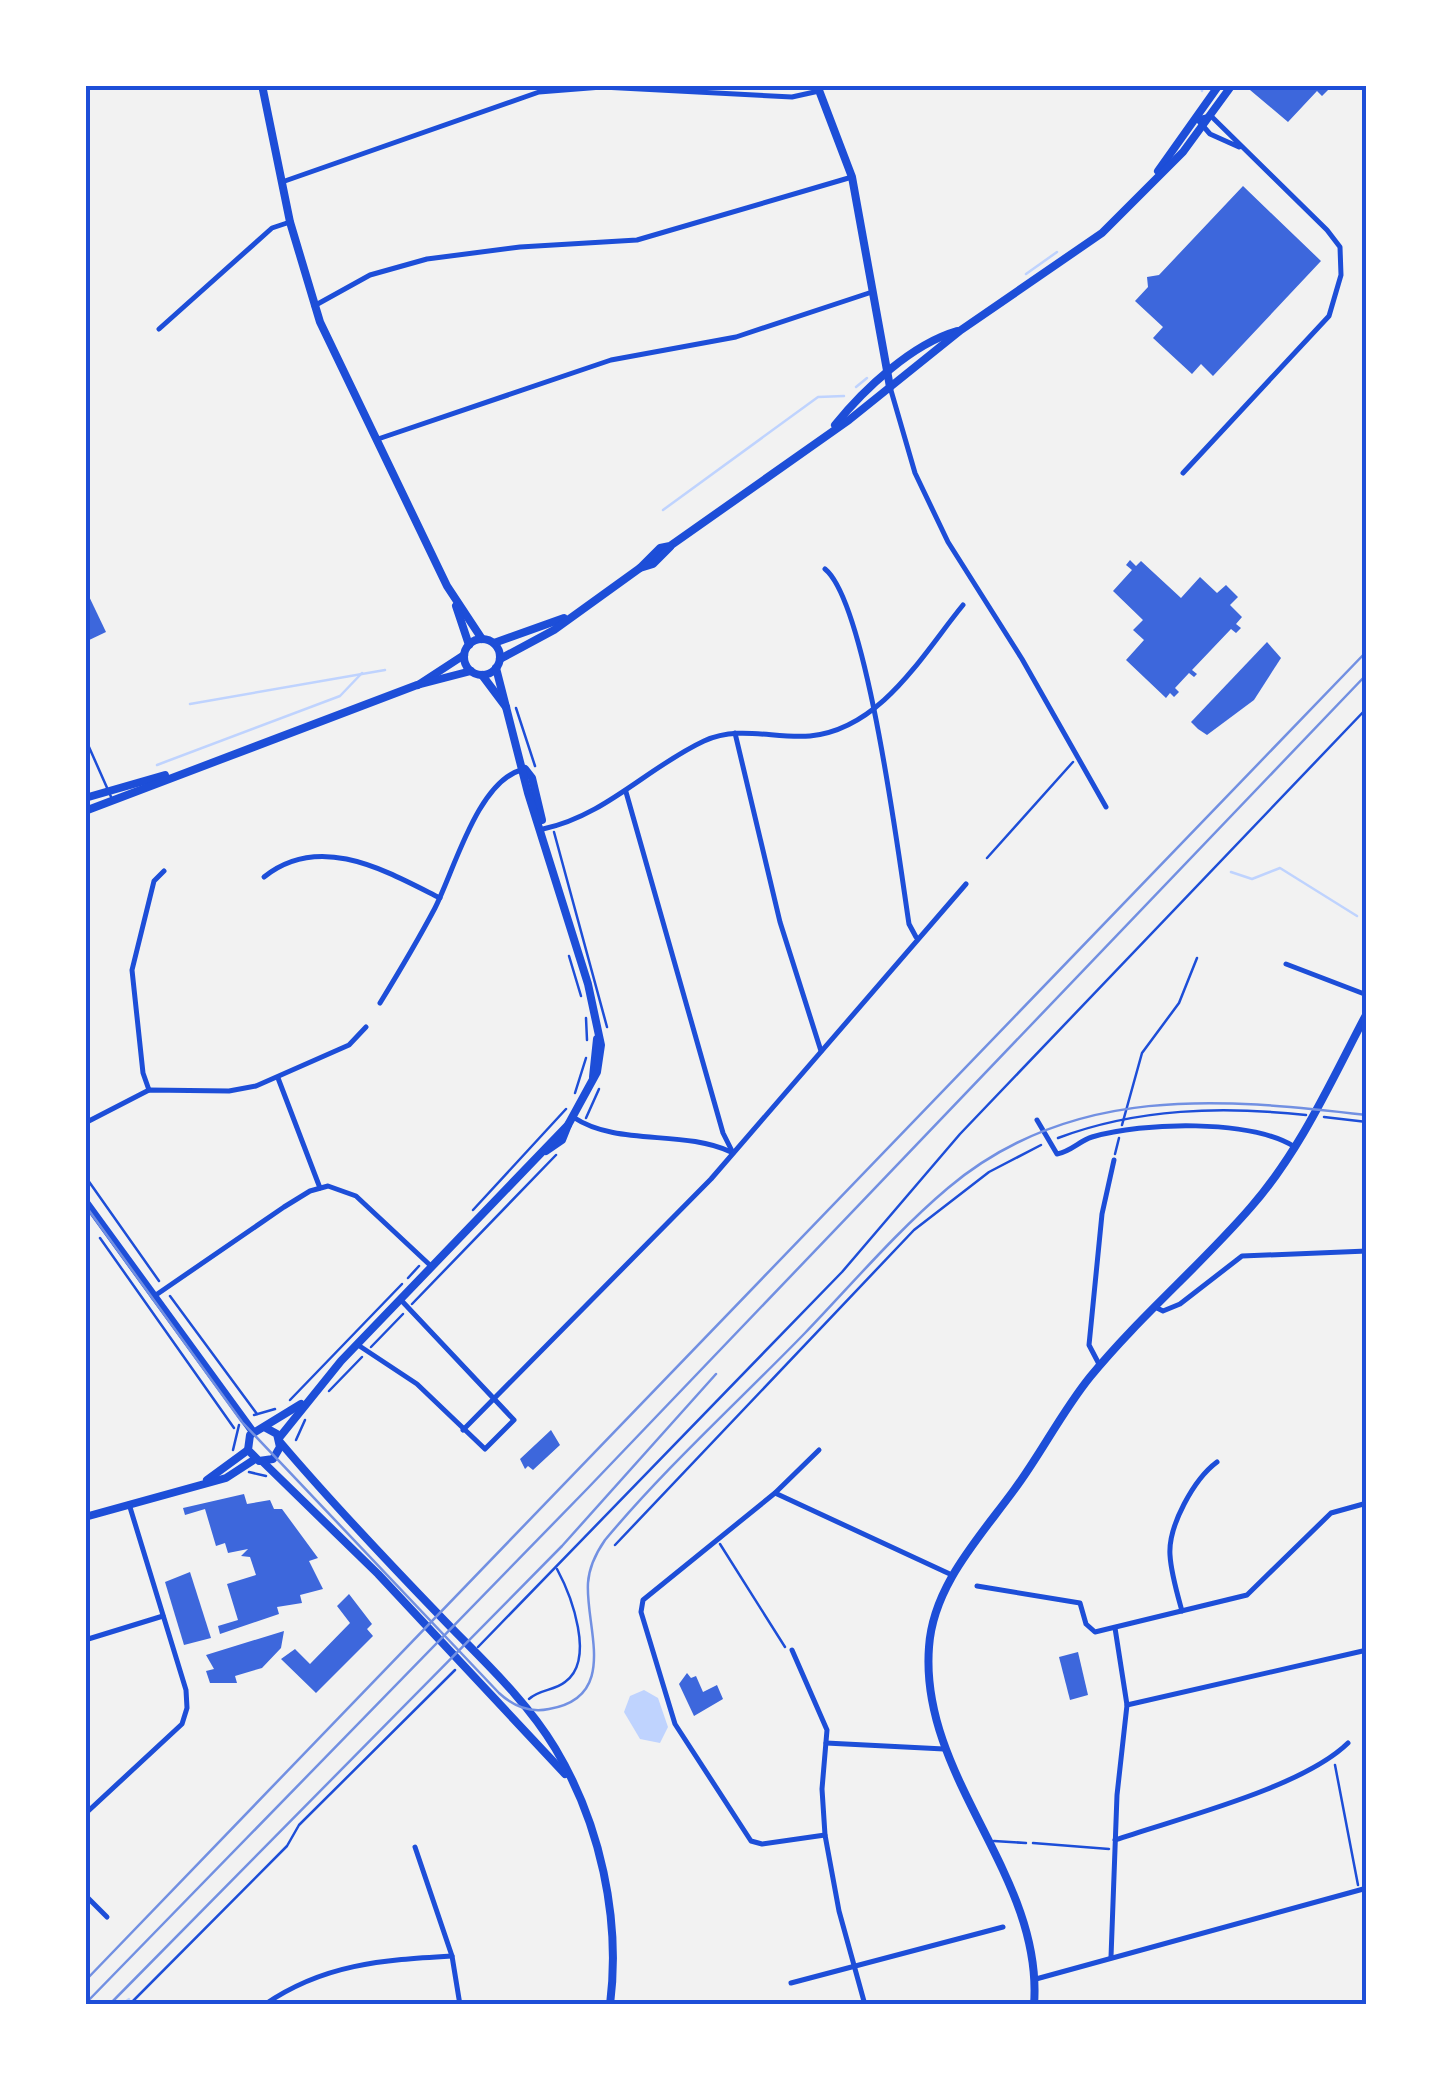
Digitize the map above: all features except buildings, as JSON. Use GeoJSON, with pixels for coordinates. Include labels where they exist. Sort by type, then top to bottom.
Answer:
{"type":"FeatureCollection","features":[{"type":"Feature","properties":{"kind":"main road"},"geometry":{"type":"LineString","coordinates":[[85,811],[174,774],[417,685],[464,656],[469,644],[456,603],[314,306],[290,222],[262,85]]}},
{"type":"Feature","properties":{"kind":"main road"},"geometry":{"type":"LineString","coordinates":[[1143,191],[1219,85]]}},
{"type":"Feature","properties":{"kind":"main road"},"geometry":{"type":"LineString","coordinates":[[482,675],[554,630],[568,616],[640,568],[653,564],[670,546],[890,387],[961,330],[1075,254],[1143,191],[1202,128],[1232,85]]}},
{"type":"Feature","properties":{"kind":"main road"},"geometry":{"type":"LineString","coordinates":[[818,88],[852,178],[890,387]]}},
{"type":"Feature","properties":{"kind":"main road"},"geometry":{"type":"LineString","coordinates":[[832,429],[887,375],[940,336],[961,330]]}},
{"type":"Feature","properties":{"kind":"main road"},"geometry":{"type":"LineString","coordinates":[[456,603],[482,639],[494,643],[568,616]]}},
{"type":"Feature","properties":{"kind":"main road"},"geometry":{"type":"LineString","coordinates":[[469,644],[482,639]]}},
{"type":"Feature","properties":{"kind":"main road"},"geometry":{"type":"LineString","coordinates":[[85,1517],[207,1480],[226,1478],[259,1460],[276,1456],[280,1440],[304,1402],[400,1300],[428,1263],[542,1153],[570,1121],[593,1077],[588,984],[548,828],[528,794],[494,643]]}},
{"type":"Feature","properties":{"kind":"main road"},"geometry":{"type":"LineString","coordinates":[[464,656],[471,671]]}},
{"type":"Feature","properties":{"kind":"main road"},"geometry":{"type":"LineString","coordinates":[[417,685],[429,686],[471,671],[482,675],[510,704]]}},
{"type":"Feature","properties":{"kind":"main road"},"geometry":{"type":"LineString","coordinates":[[85,798],[108,788],[174,774]]}},
{"type":"Feature","properties":{"kind":"main road"},"geometry":{"type":"LineString","coordinates":[[1034,2005],[1036,1979],[1024,1921],[944,1750],[932,1706],[928,1656],[934,1617],[952,1575],[1100,1366],[1253,1205],[1294,1147],[1367,1013]]}},
{"type":"Feature","properties":{"kind":"main road"},"geometry":{"type":"LineString","coordinates":[[85,1202],[253,1432]]}},
{"type":"Feature","properties":{"kind":"main road"},"geometry":{"type":"LineString","coordinates":[[253,1432],[266,1428],[304,1402]]}},
{"type":"Feature","properties":{"kind":"main road"},"geometry":{"type":"LineString","coordinates":[[266,1428],[322,1494],[520,1700],[556,1750],[595,1843],[605,1881],[613,1938],[610,2005]]}},
{"type":"Feature","properties":{"kind":"main road"},"geometry":{"type":"LineString","coordinates":[[207,1480],[248,1450],[253,1432]]}},
{"type":"Feature","properties":{"kind":"main road"},"geometry":{"type":"LineString","coordinates":[[248,1450],[378,1574],[518,1720],[553,1766],[566,1775]]}},
{"type":"Feature","properties":{"kind":"street"},"geometry":{"type":"LineString","coordinates":[[282,182],[539,92],[602,86],[792,97],[818,88]]}},
{"type":"Feature","properties":{"kind":"street"},"geometry":{"type":"LineString","coordinates":[[1184,473],[1318,330],[1340,290],[1340,247],[1212,116],[1197,118],[1202,128],[1240,147]]}},
{"type":"Feature","properties":{"kind":"street"},"geometry":{"type":"LineString","coordinates":[[314,306],[370,275],[427,259],[520,247],[637,240],[852,178]]}},
{"type":"Feature","properties":{"kind":"street"},"geometry":{"type":"LineString","coordinates":[[159,329],[272,228],[290,222]]}},
{"type":"Feature","properties":{"kind":"street"},"geometry":{"type":"LineString","coordinates":[[375,440],[611,360],[736,337],[872,292]]}},
{"type":"Feature","properties":{"kind":"street"},"geometry":{"type":"LineString","coordinates":[[890,387],[916,473],[948,542],[1022,659],[1106,807]]}},
{"type":"Feature","properties":{"kind":"street"},"geometry":{"type":"LineString","coordinates":[[826,569],[845,596],[874,711],[910,924],[916,937]]}},
{"type":"Feature","properties":{"kind":"street"},"geometry":{"type":"LineString","coordinates":[[548,828],[626,792],[703,742],[735,733],[810,736],[874,711],[963,605]]}},
{"type":"Feature","properties":{"kind":"street"},"geometry":{"type":"LineString","coordinates":[[735,733],[785,940],[821,1051]]}},
{"type":"Feature","properties":{"kind":"street"},"geometry":{"type":"LineString","coordinates":[[380,1004],[440,898],[466,836],[490,796],[510,774],[524,769]]}},
{"type":"Feature","properties":{"kind":"street"},"geometry":{"type":"LineString","coordinates":[[626,792],[723,1133],[733,1153]]}},
{"type":"Feature","properties":{"kind":"street"},"geometry":{"type":"LineString","coordinates":[[264,877],[300,857],[354,860],[370,863],[440,898]]}},
{"type":"Feature","properties":{"kind":"street"},"geometry":{"type":"LineString","coordinates":[[149,1090],[143,1073],[132,968],[154,881],[164,871]]}},
{"type":"Feature","properties":{"kind":"street"},"geometry":{"type":"LineString","coordinates":[[464,1430],[733,1153],[916,937],[966,884]]}},
{"type":"Feature","properties":{"kind":"street"},"geometry":{"type":"LineString","coordinates":[[1286,964],[1367,996]]}},
{"type":"Feature","properties":{"kind":"street"},"geometry":{"type":"LineString","coordinates":[[85,1124],[149,1090],[244,1090],[349,1045],[366,1027]]}},
{"type":"Feature","properties":{"kind":"street"},"geometry":{"type":"LineString","coordinates":[[278,1078],[320,1188]]}},
{"type":"Feature","properties":{"kind":"street"},"geometry":{"type":"LineString","coordinates":[[1038,1120],[1057,1154],[1095,1136],[1210,1126],[1255,1130],[1294,1147]]}},
{"type":"Feature","properties":{"kind":"street"},"geometry":{"type":"LineString","coordinates":[[570,1121],[598,1129],[711,1143],[733,1153]]}},
{"type":"Feature","properties":{"kind":"street"},"geometry":{"type":"LineString","coordinates":[[1100,1366],[1089,1345],[1102,1214],[1114,1160]]}},
{"type":"Feature","properties":{"kind":"street"},"geometry":{"type":"LineString","coordinates":[[154,1297],[320,1188],[336,1188],[356,1196],[428,1263]]}},
{"type":"Feature","properties":{"kind":"street"},"geometry":{"type":"LineString","coordinates":[[1157,1308],[1163,1311],[1180,1304],[1242,1256],[1367,1251]]}},
{"type":"Feature","properties":{"kind":"street"},"geometry":{"type":"LineString","coordinates":[[357,1344],[416,1384],[486,1449],[514,1420],[400,1300]]}},
{"type":"Feature","properties":{"kind":"street"},"geometry":{"type":"LineString","coordinates":[[819,1450],[775,1494],[655,1588],[641,1605],[674,1724],[754,1844],[825,1835]]}},
{"type":"Feature","properties":{"kind":"street"},"geometry":{"type":"LineString","coordinates":[[1182,1611],[1170,1555],[1172,1535],[1201,1476],[1216,1462]]}},
{"type":"Feature","properties":{"kind":"street"},"geometry":{"type":"LineString","coordinates":[[775,1494],[952,1575]]}},
{"type":"Feature","properties":{"kind":"street"},"geometry":{"type":"LineString","coordinates":[[976,1586],[1080,1603],[1090,1629],[1114,1628],[1254,1591],[1331,1514],[1367,1503]]}},
{"type":"Feature","properties":{"kind":"street"},"geometry":{"type":"LineString","coordinates":[[85,1814],[186,1717],[187,1694],[128,1504]]}},
{"type":"Feature","properties":{"kind":"street"},"geometry":{"type":"LineString","coordinates":[[85,1640],[164,1616]]}},
{"type":"Feature","properties":{"kind":"street"},"geometry":{"type":"LineString","coordinates":[[1111,1957],[1115,1840],[1128,1704],[1114,1628]]}},
{"type":"Feature","properties":{"kind":"street"},"geometry":{"type":"LineString","coordinates":[[792,1650],[828,1730],[825,1835],[865,2005]]}},
{"type":"Feature","properties":{"kind":"street"},"geometry":{"type":"LineString","coordinates":[[1128,1704],[1367,1650]]}},
{"type":"Feature","properties":{"kind":"street"},"geometry":{"type":"LineString","coordinates":[[826,1743],[944,1750]]}},
{"type":"Feature","properties":{"kind":"street"},"geometry":{"type":"LineString","coordinates":[[1115,1840],[1288,1779],[1334,1758],[1348,1744]]}},
{"type":"Feature","properties":{"kind":"street"},"geometry":{"type":"LineString","coordinates":[[415,1847],[452,1956],[460,2005]]}},
{"type":"Feature","properties":{"kind":"street"},"geometry":{"type":"LineString","coordinates":[[1036,1979],[1367,1888]]}},
{"type":"Feature","properties":{"kind":"street"},"geometry":{"type":"LineString","coordinates":[[85,1895],[106,1918]]}},
{"type":"Feature","properties":{"kind":"street"},"geometry":{"type":"LineString","coordinates":[[791,1983],[854,1962],[1003,1927]]}},
{"type":"Feature","properties":{"kind":"street"},"geometry":{"type":"LineString","coordinates":[[264,2005],[314,1976],[345,1965],[452,1956]]}},
{"type":"Feature","properties":{"kind":"lane"},"geometry":{"type":"LineString","coordinates":[[85,738],[112,800]]}},
{"type":"Feature","properties":{"kind":"lane"},"geometry":{"type":"LineString","coordinates":[[988,1842],[1026,1843]]}},
{"type":"Feature","properties":{"kind":"path"},"geometry":{"type":"LineString","coordinates":[[510,704],[538,778]]}},
{"type":"Feature","properties":{"kind":"path"},"geometry":{"type":"LineString","coordinates":[[482,1643],[842,1272],[960,1134],[1367,708]]}},
{"type":"Feature","properties":{"kind":"path"},"geometry":{"type":"LineString","coordinates":[[987,858],[1078,757]]}},
{"type":"Feature","properties":{"kind":"path"},"geometry":{"type":"LineString","coordinates":[[548,828],[603,1004]]}},
{"type":"Feature","properties":{"kind":"path"},"geometry":{"type":"LineString","coordinates":[[566,946],[592,1040]]}},
{"type":"Feature","properties":{"kind":"path"},"geometry":{"type":"LineString","coordinates":[[1116,1149],[1142,1053],[1186,990],[1197,958]]}},
{"type":"Feature","properties":{"kind":"path"},"geometry":{"type":"LineString","coordinates":[[474,1210],[562,1116],[586,1056]]}},
{"type":"Feature","properties":{"kind":"path"},"geometry":{"type":"LineString","coordinates":[[615,1544],[914,1230],[989,1172],[1048,1142],[1096,1125],[1165,1113],[1286,1113]]}},
{"type":"Feature","properties":{"kind":"path"},"geometry":{"type":"LineString","coordinates":[[1338,1119],[1367,1122]]}},
{"type":"Feature","properties":{"kind":"path"},"geometry":{"type":"LineString","coordinates":[[95,1230],[236,1430],[234,1452]]}},
{"type":"Feature","properties":{"kind":"path"},"geometry":{"type":"LineString","coordinates":[[281,1407],[428,1263]]}},
{"type":"Feature","properties":{"kind":"path"},"geometry":{"type":"LineString","coordinates":[[251,1404],[257,1414],[266,1413]]}},
{"type":"Feature","properties":{"kind":"path"},"geometry":{"type":"LineString","coordinates":[[296,1445],[302,1426]]}},
{"type":"Feature","properties":{"kind":"path"},"geometry":{"type":"LineString","coordinates":[[253,1474],[271,1476]]}},
{"type":"Feature","properties":{"kind":"path"},"geometry":{"type":"LineString","coordinates":[[717,1538],[784,1647],[792,1650]]}},
{"type":"Feature","properties":{"kind":"path"},"geometry":{"type":"LineString","coordinates":[[528,1700],[567,1681],[578,1660],[571,1597],[556,1568]]}},
{"type":"Feature","properties":{"kind":"path"},"geometry":{"type":"LineString","coordinates":[[129,2005],[287,1846],[299,1825],[455,1670]]}},
{"type":"Feature","properties":{"kind":"path"},"geometry":{"type":"LineString","coordinates":[[1334,1758],[1359,1891]]}},
{"type":"Feature","properties":{"kind":"path"},"geometry":{"type":"LineString","coordinates":[[1026,1843],[1115,1850]]}},
{"type":"Feature","properties":{"kind":"water"},"geometry":{"type":"Polygon","coordinates":[[[644,1690],[658,1698],[668,1727],[660,1743],[640,1739],[624,1712],[630,1696],[644,1690]]]}},
{"type":"Feature","properties":{"kind":"waterway"},"geometry":{"type":"LineString","coordinates":[[1202,85],[1202,91]]}},
{"type":"Feature","properties":{"kind":"waterway"},"geometry":{"type":"LineString","coordinates":[[1026,274],[1057,252]]}},
{"type":"Feature","properties":{"kind":"waterway"},"geometry":{"type":"LineString","coordinates":[[856,387],[867,378]]}},
{"type":"Feature","properties":{"kind":"waterway"},"geometry":{"type":"LineString","coordinates":[[663,510],[818,397],[844,396]]}},
{"type":"Feature","properties":{"kind":"waterway"},"geometry":{"type":"LineString","coordinates":[[190,704],[385,670]]}},
{"type":"Feature","properties":{"kind":"waterway"},"geometry":{"type":"LineString","coordinates":[[157,765],[340,696],[362,673]]}},
{"type":"Feature","properties":{"kind":"waterway"},"geometry":{"type":"LineString","coordinates":[[1231,872],[1252,879],[1280,868],[1357,916]]}},
{"type":"Feature","properties":{"kind":"waterway"},"geometry":{"type":"LineString","coordinates":[[122,2005],[129,1999]]}},
{"type":"Feature","properties":{"kind":"tram line"},"geometry":{"type":"LineString","coordinates":[[85,1205],[242,1422],[499,1693],[522,1707],[542,1710],[571,1702],[585,1690],[592,1675],[588,1583],[605,1540],[893,1240],[948,1188],[995,1154],[1045,1130],[1096,1115],[1148,1106],[1257,1105],[1367,1115]]}},
{"type":"Feature","properties":{"kind":"railway"},"geometry":{"type":"LineString","coordinates":[[85,1981],[1367,651]]}},
{"type":"Feature","properties":{"kind":"railway"},"geometry":{"type":"LineString","coordinates":[[85,2004],[587,1489],[1367,674]]}},
{"type":"Feature","properties":{"kind":"railway"},"geometry":{"type":"LineString","coordinates":[[109,2005],[562,1546],[716,1374]]}}]}
